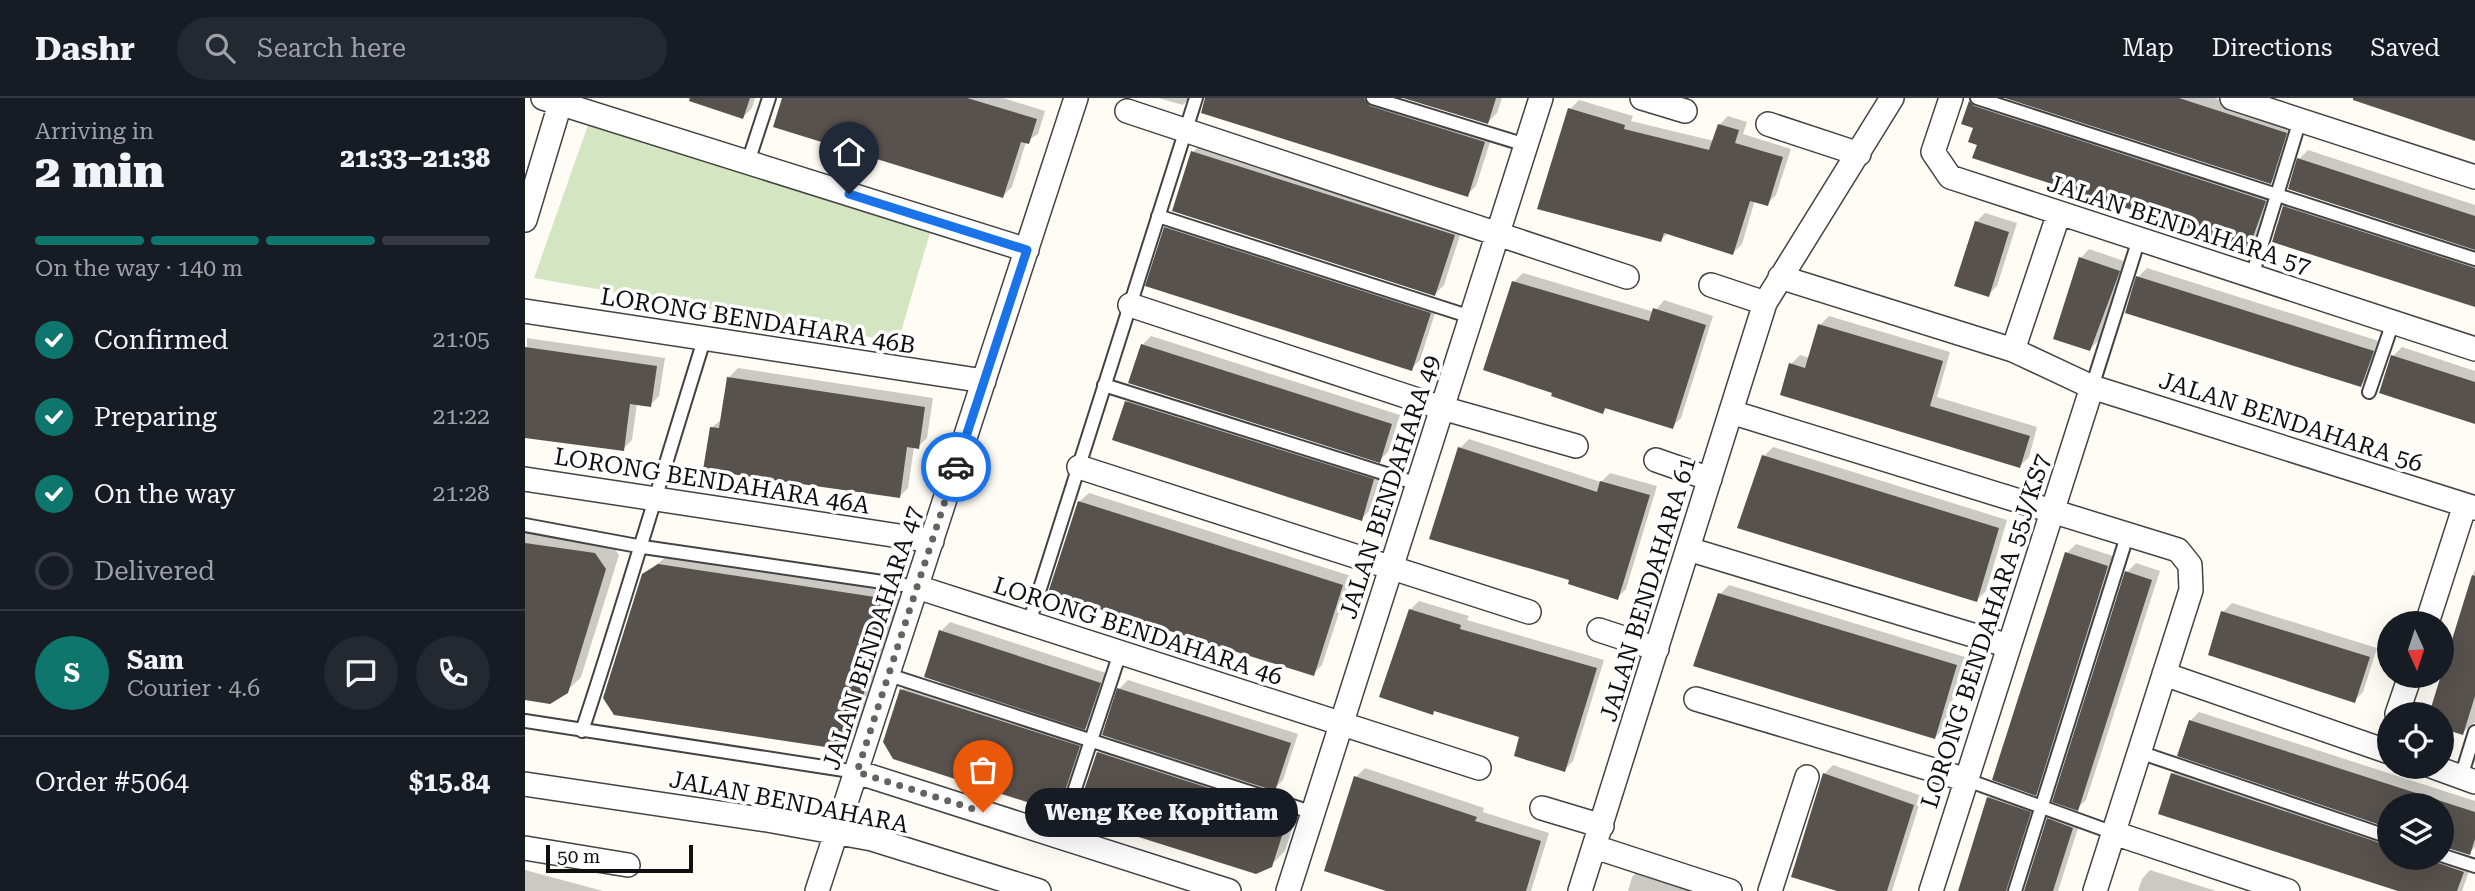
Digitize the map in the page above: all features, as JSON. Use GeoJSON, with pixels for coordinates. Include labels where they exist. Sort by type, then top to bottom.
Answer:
{"type":"FeatureCollection","features":[{"type":"Feature","properties":{"kind":"street","name":"JALAN BENDAHARA 49"},"geometry":{"type":"LineString","coordinates":[[1288,891],[1541,98]]}},
{"type":"Feature","properties":{"kind":"street"},"geometry":{"type":"LineString","coordinates":[[1642,98],[1685,111]]}},
{"type":"Feature","properties":{"kind":"street","name":"JALAN BENDAHARA 61"},"geometry":{"type":"LineString","coordinates":[[1580,891],[1765,303],[1892,98]]}},
{"type":"Feature","properties":{"kind":"street","name":"JALAN BENDAHARA 57"},"geometry":{"type":"LineString","coordinates":[[1951,98],[1933,152],[1950,177],[2475,349]]}},
{"type":"Feature","properties":{"kind":"street"},"geometry":{"type":"LineString","coordinates":[[2232,98],[2475,177]]}},
{"type":"Feature","properties":{"kind":"street","name":"JALAN BENDAHARA 47"},"geometry":{"type":"LineString","coordinates":[[823,890],[837,834],[1027,250],[1070,100]]}},
{"type":"Feature","properties":{"kind":"street"},"geometry":{"type":"LineString","coordinates":[[525,220],[551,101],[1027,250]]}},
{"type":"Feature","properties":{"kind":"street"},"geometry":{"type":"LineString","coordinates":[[1127,111],[1627,277]]}},
{"type":"Feature","properties":{"kind":"street"},"geometry":{"type":"LineString","coordinates":[[1768,124],[1859,154]]}},
{"type":"Feature","properties":{"kind":"street"},"geometry":{"type":"LineString","coordinates":[[2013,350],[2059,213]]}},
{"type":"Feature","properties":{"kind":"street","name":"JALAN BENDAHARA 56"},"geometry":{"type":"LineString","coordinates":[[1780,277],[2013,350],[2092,387],[2470,507]]}},
{"type":"Feature","properties":{"kind":"street"},"geometry":{"type":"LineString","coordinates":[[1711,285],[1765,303]]}},
{"type":"Feature","properties":{"kind":"street"},"geometry":{"type":"LineString","coordinates":[[1130,305],[1442,408],[1576,446]]}},
{"type":"Feature","properties":{"kind":"street","name":"LORONG BENDAHARA 46B"},"geometry":{"type":"LineString","coordinates":[[525,311],[984,381]]}},
{"type":"Feature","properties":{"kind":"street","name":"LORONG BENDAHARA 55J/KS7"},"geometry":{"type":"LineString","coordinates":[[1931,891],[2092,387]]}},
{"type":"Feature","properties":{"kind":"street"},"geometry":{"type":"LineString","coordinates":[[1731,412],[2052,513],[2128,533],[2178,550],[2190,565],[2191,590],[2095,891]]}},
{"type":"Feature","properties":{"kind":"street"},"geometry":{"type":"LineString","coordinates":[[1656,460],[1710,479]]}},
{"type":"Feature","properties":{"kind":"street"},"geometry":{"type":"LineString","coordinates":[[1079,467],[1528,611]]}},
{"type":"Feature","properties":{"kind":"street","name":"LORONG BENDAHARA 46A"},"geometry":{"type":"LineString","coordinates":[[525,479],[932,541]]}},
{"type":"Feature","properties":{"kind":"street"},"geometry":{"type":"LineString","coordinates":[[2431,611],[2470,507]]}},
{"type":"Feature","properties":{"kind":"street"},"geometry":{"type":"LineString","coordinates":[[1688,549],[2009,646]]}},
{"type":"Feature","properties":{"kind":"street","name":"LORONG BENDAHARA 46"},"geometry":{"type":"LineString","coordinates":[[917,587],[1479,768]]}},
{"type":"Feature","properties":{"kind":"street"},"geometry":{"type":"LineString","coordinates":[[1599,630],[1657,649]]}},
{"type":"Feature","properties":{"kind":"street"},"geometry":{"type":"LineString","coordinates":[[2164,674],[2377,743]]}},
{"type":"Feature","properties":{"kind":"street"},"geometry":{"type":"LineString","coordinates":[[1696,699],[1966,780]]}},
{"type":"Feature","properties":{"kind":"street"},"geometry":{"type":"LineString","coordinates":[[857,772],[1229,891]]}},
{"type":"Feature","properties":{"kind":"street"},"geometry":{"type":"LineString","coordinates":[[1770,891],[1807,777]]}},
{"type":"Feature","properties":{"kind":"street","name":"JALAN BENDAHARA"},"geometry":{"type":"LineString","coordinates":[[525,784],[767,820],[872,839],[1039,891]]}},
{"type":"Feature","properties":{"kind":"street"},"geometry":{"type":"LineString","coordinates":[[1542,807],[1598,836],[1730,891]]}},
{"type":"Feature","properties":{"kind":"street"},"geometry":{"type":"LineString","coordinates":[[2114,832],[2288,891]]}},
{"type":"Feature","properties":{"kind":"street"},"geometry":{"type":"LineString","coordinates":[[525,848],[628,864]]}},
{"type":"Feature","properties":{"kind":"lane"},"geometry":{"type":"LineString","coordinates":[[748,162],[769,98]]}},
{"type":"Feature","properties":{"kind":"lane"},"geometry":{"type":"LineString","coordinates":[[1029,623],[1195,98]]}},
{"type":"Feature","properties":{"kind":"lane"},"geometry":{"type":"LineString","coordinates":[[1373,98],[1526,145]]}},
{"type":"Feature","properties":{"kind":"lane"},"geometry":{"type":"LineString","coordinates":[[1977,98],[2475,259]]}},
{"type":"Feature","properties":{"kind":"lane"},"geometry":{"type":"LineString","coordinates":[[2252,276],[2300,120]]}},
{"type":"Feature","properties":{"kind":"lane"},"geometry":{"type":"LineString","coordinates":[[1158,216],[1471,317]]}},
{"type":"Feature","properties":{"kind":"lane"},"geometry":{"type":"LineString","coordinates":[[2092,387],[2139,239]]}},
{"type":"Feature","properties":{"kind":"lane"},"geometry":{"type":"LineString","coordinates":[[2369,392],[2393,322]]}},
{"type":"Feature","properties":{"kind":"lane"},"geometry":{"type":"LineString","coordinates":[[582,731],[643,547],[654,500],[704,340]]}},
{"type":"Feature","properties":{"kind":"lane"},"geometry":{"type":"LineString","coordinates":[[1104,385],[1418,484]]}},
{"type":"Feature","properties":{"kind":"lane"},"geometry":{"type":"LineString","coordinates":[[525,525],[643,547],[917,587]]}},
{"type":"Feature","properties":{"kind":"lane"},"geometry":{"type":"LineString","coordinates":[[2015,891],[2128,533]]}},
{"type":"Feature","properties":{"kind":"lane"},"geometry":{"type":"LineString","coordinates":[[1059,837],[1121,653]]}},
{"type":"Feature","properties":{"kind":"lane"},"geometry":{"type":"LineString","coordinates":[[889,675],[1314,813]]}},
{"type":"Feature","properties":{"kind":"lane"},"geometry":{"type":"LineString","coordinates":[[525,721],[857,772]]}},
{"type":"Feature","properties":{"kind":"lane"},"geometry":{"type":"LineString","coordinates":[[2468,779],[2475,732]]}},
{"type":"Feature","properties":{"kind":"lane"},"geometry":{"type":"LineString","coordinates":[[2139,752],[2377,833]]}},
{"type":"Feature","properties":{"kind":"lane"},"geometry":{"type":"LineString","coordinates":[[1966,780],[2114,832]]}},
{"type":"Feature","properties":{"kind":"lane"},"geometry":{"type":"LineString","coordinates":[[2454,859],[2475,866]]}},
{"type":"Feature","properties":{"kind":"green space"},"geometry":{"type":"Polygon","coordinates":[[[588,125],[930,233],[898,342],[534,278],[588,125]]]}},
{"type":"Feature","properties":{"kind":"building"},"geometry":{"type":"Polygon","coordinates":[[[690,98],[750,98],[743,119],[689,101],[690,98]]]}},
{"type":"Feature","properties":{"kind":"building"},"geometry":{"type":"Polygon","coordinates":[[[782,98],[967,98],[1037,119],[1029,144],[1021,142],[1003,198],[773,127],[782,98]]]}},
{"type":"Feature","properties":{"kind":"building"},"geometry":{"type":"Polygon","coordinates":[[[1205,98],[1364,98],[1370,106],[1485,142],[1468,197],[1201,113],[1205,98]]]}},
{"type":"Feature","properties":{"kind":"building"},"geometry":{"type":"Polygon","coordinates":[[[1403,98],[1496,98],[1488,124],[1403,98]]]}},
{"type":"Feature","properties":{"kind":"building"},"geometry":{"type":"Polygon","coordinates":[[[2005,98],[2179,98],[2287,133],[2271,184],[2005,98]]]}},
{"type":"Feature","properties":{"kind":"building"},"geometry":{"type":"Polygon","coordinates":[[[2475,98],[2475,141],[2353,100],[2475,98]]]}},
{"type":"Feature","properties":{"kind":"building"},"geometry":{"type":"Polygon","coordinates":[[[1969,101],[1974,106],[2266,201],[2249,248],[1972,158],[1977,145],[1968,142],[1973,128],[1961,124],[1969,101]]]}},
{"type":"Feature","properties":{"kind":"building"},"geometry":{"type":"Polygon","coordinates":[[[1568,108],[1625,125],[1624,129],[1709,150],[1718,124],[1739,130],[1735,143],[1783,157],[1768,206],[1750,201],[1733,255],[1664,233],[1661,242],[1537,209],[1568,108]]]}},
{"type":"Feature","properties":{"kind":"building"},"geometry":{"type":"Polygon","coordinates":[[[1191,151],[1455,235],[1435,296],[1172,211],[1191,151]]]}},
{"type":"Feature","properties":{"kind":"building"},"geometry":{"type":"Polygon","coordinates":[[[2297,158],[2475,216],[2475,250],[2288,189],[2297,158]]]}},
{"type":"Feature","properties":{"kind":"building"},"geometry":{"type":"Polygon","coordinates":[[[2283,206],[2475,268],[2475,307],[2272,242],[2283,206]]]}},
{"type":"Feature","properties":{"kind":"building"},"geometry":{"type":"Polygon","coordinates":[[[1975,221],[2009,232],[1989,297],[1954,286],[1975,221]]]}},
{"type":"Feature","properties":{"kind":"building"},"geometry":{"type":"Polygon","coordinates":[[[1164,227],[1431,313],[1412,371],[1145,286],[1164,227]]]}},
{"type":"Feature","properties":{"kind":"building"},"geometry":{"type":"Polygon","coordinates":[[[2079,257],[2120,271],[2090,351],[2053,339],[2079,257]]]}},
{"type":"Feature","properties":{"kind":"building"},"geometry":{"type":"Polygon","coordinates":[[[2136,276],[2374,351],[2361,387],[2125,313],[2136,276]]]}},
{"type":"Feature","properties":{"kind":"building"},"geometry":{"type":"Polygon","coordinates":[[[1512,281],[1649,321],[1653,308],[1706,325],[1673,429],[1605,408],[1603,414],[1551,396],[1552,393],[1483,370],[1512,281]]]}},
{"type":"Feature","properties":{"kind":"building"},"geometry":{"type":"Polygon","coordinates":[[[1818,324],[1943,361],[1930,406],[2030,436],[2020,468],[1780,395],[1789,363],[1805,368],[1818,324]]]}},
{"type":"Feature","properties":{"kind":"building"},"geometry":{"type":"Polygon","coordinates":[[[1141,344],[1392,424],[1380,463],[1128,383],[1141,344]]]}},
{"type":"Feature","properties":{"kind":"building"},"geometry":{"type":"Polygon","coordinates":[[[525,347],[657,366],[651,407],[630,404],[624,451],[525,438],[525,347]]]}},
{"type":"Feature","properties":{"kind":"building"},"geometry":{"type":"Polygon","coordinates":[[[2391,355],[2475,382],[2475,424],[2379,393],[2391,355]]]}},
{"type":"Feature","properties":{"kind":"building"},"geometry":{"type":"Polygon","coordinates":[[[727,377],[925,407],[919,449],[907,447],[900,498],[703,470],[710,427],[719,428],[727,377]]]}},
{"type":"Feature","properties":{"kind":"building"},"geometry":{"type":"Polygon","coordinates":[[[1125,401],[1374,479],[1362,521],[1112,440],[1125,401]]]}},
{"type":"Feature","properties":{"kind":"building"},"geometry":{"type":"Polygon","coordinates":[[[1458,447],[1597,492],[1600,481],[1650,495],[1618,600],[1568,584],[1569,580],[1429,539],[1458,447]]]}},
{"type":"Feature","properties":{"kind":"building"},"geometry":{"type":"Polygon","coordinates":[[[1762,455],[1999,528],[1977,602],[1737,528],[1762,455]]]}},
{"type":"Feature","properties":{"kind":"building"},"geometry":{"type":"Polygon","coordinates":[[[1078,501],[1343,585],[1314,676],[1048,593],[1078,501]]]}},
{"type":"Feature","properties":{"kind":"building"},"geometry":{"type":"Polygon","coordinates":[[[525,543],[595,553],[606,569],[568,693],[550,704],[525,700],[525,543]]]}},
{"type":"Feature","properties":{"kind":"building"},"geometry":{"type":"Polygon","coordinates":[[[2065,552],[2108,566],[2036,796],[1992,780],[2065,552]]]}},
{"type":"Feature","properties":{"kind":"building"},"geometry":{"type":"Polygon","coordinates":[[[658,564],[875,597],[886,615],[852,736],[832,748],[614,715],[603,698],[642,574],[658,564]]]}},
{"type":"Feature","properties":{"kind":"building"},"geometry":{"type":"Polygon","coordinates":[[[2125,571],[2152,580],[2078,811],[2052,802],[2125,571]]]}},
{"type":"Feature","properties":{"kind":"building"},"geometry":{"type":"Polygon","coordinates":[[[2472,575],[2475,576],[2475,696],[2463,735],[2454,732],[2454,702],[2433,702],[2437,688],[2454,688],[2454,633],[2472,575]]]}},
{"type":"Feature","properties":{"kind":"building"},"geometry":{"type":"Polygon","coordinates":[[[1718,593],[1957,665],[1935,739],[1693,666],[1718,593]]]}},
{"type":"Feature","properties":{"kind":"building"},"geometry":{"type":"Polygon","coordinates":[[[1409,609],[1461,625],[1460,629],[1597,668],[1565,772],[1514,756],[1519,737],[1434,711],[1433,715],[1379,697],[1409,609]]]}},
{"type":"Feature","properties":{"kind":"building"},"geometry":{"type":"Polygon","coordinates":[[[2221,611],[2370,657],[2355,703],[2208,655],[2221,611]]]}},
{"type":"Feature","properties":{"kind":"building"},"geometry":{"type":"Polygon","coordinates":[[[939,630],[1101,683],[1085,730],[924,677],[939,630]]]}},
{"type":"Feature","properties":{"kind":"building"},"geometry":{"type":"Polygon","coordinates":[[[1117,688],[1291,743],[1275,791],[1102,735],[1117,688]]]}},
{"type":"Feature","properties":{"kind":"building"},"geometry":{"type":"Polygon","coordinates":[[[900,689],[1080,746],[1058,812],[893,759],[883,742],[900,689]]]}},
{"type":"Feature","properties":{"kind":"building"},"geometry":{"type":"Polygon","coordinates":[[[2189,720],[2416,793],[2377,793],[2377,824],[2177,756],[2189,720]]]}},
{"type":"Feature","properties":{"kind":"building"},"geometry":{"type":"Polygon","coordinates":[[[1097,752],[1289,814],[1272,867],[1256,874],[1075,817],[1097,752]]]}},
{"type":"Feature","properties":{"kind":"building"},"geometry":{"type":"Polygon","coordinates":[[[1823,773],[1914,805],[1887,891],[1837,891],[1791,877],[1823,773]]]}},
{"type":"Feature","properties":{"kind":"building"},"geometry":{"type":"Polygon","coordinates":[[[2171,773],[2377,842],[2377,870],[2454,869],[2464,872],[2457,891],[2398,891],[2158,814],[2171,773]]]}},
{"type":"Feature","properties":{"kind":"building"},"geometry":{"type":"Polygon","coordinates":[[[1354,776],[1477,817],[1475,821],[1541,841],[1526,891],[1386,891],[1324,871],[1354,776]]]}},
{"type":"Feature","properties":{"kind":"building"},"geometry":{"type":"Polygon","coordinates":[[[1987,797],[2031,812],[2006,891],[1958,891],[1987,797]]]}},
{"type":"Feature","properties":{"kind":"building"},"geometry":{"type":"Polygon","coordinates":[[[2454,805],[2475,812],[2475,839],[2470,855],[2454,850],[2454,805]]]}},
{"type":"Feature","properties":{"kind":"building"},"geometry":{"type":"Polygon","coordinates":[[[2047,818],[2073,828],[2053,891],[2024,891],[2047,818]]]}},
{"type":"Feature","properties":{"kind":"way so far"},"geometry":{"type":"LineString","coordinates":[[956,467],[857,772],[983,812]]}},
{"type":"Feature","properties":{"kind":"place","name":"Weng Kee Kopitiam"},"geometry":{"type":"Point","coordinates":[983,812]}},
{"type":"Feature","properties":{"kind":"route"},"geometry":{"type":"LineString","coordinates":[[849,194],[1027,250],[956,467]]}}]}
